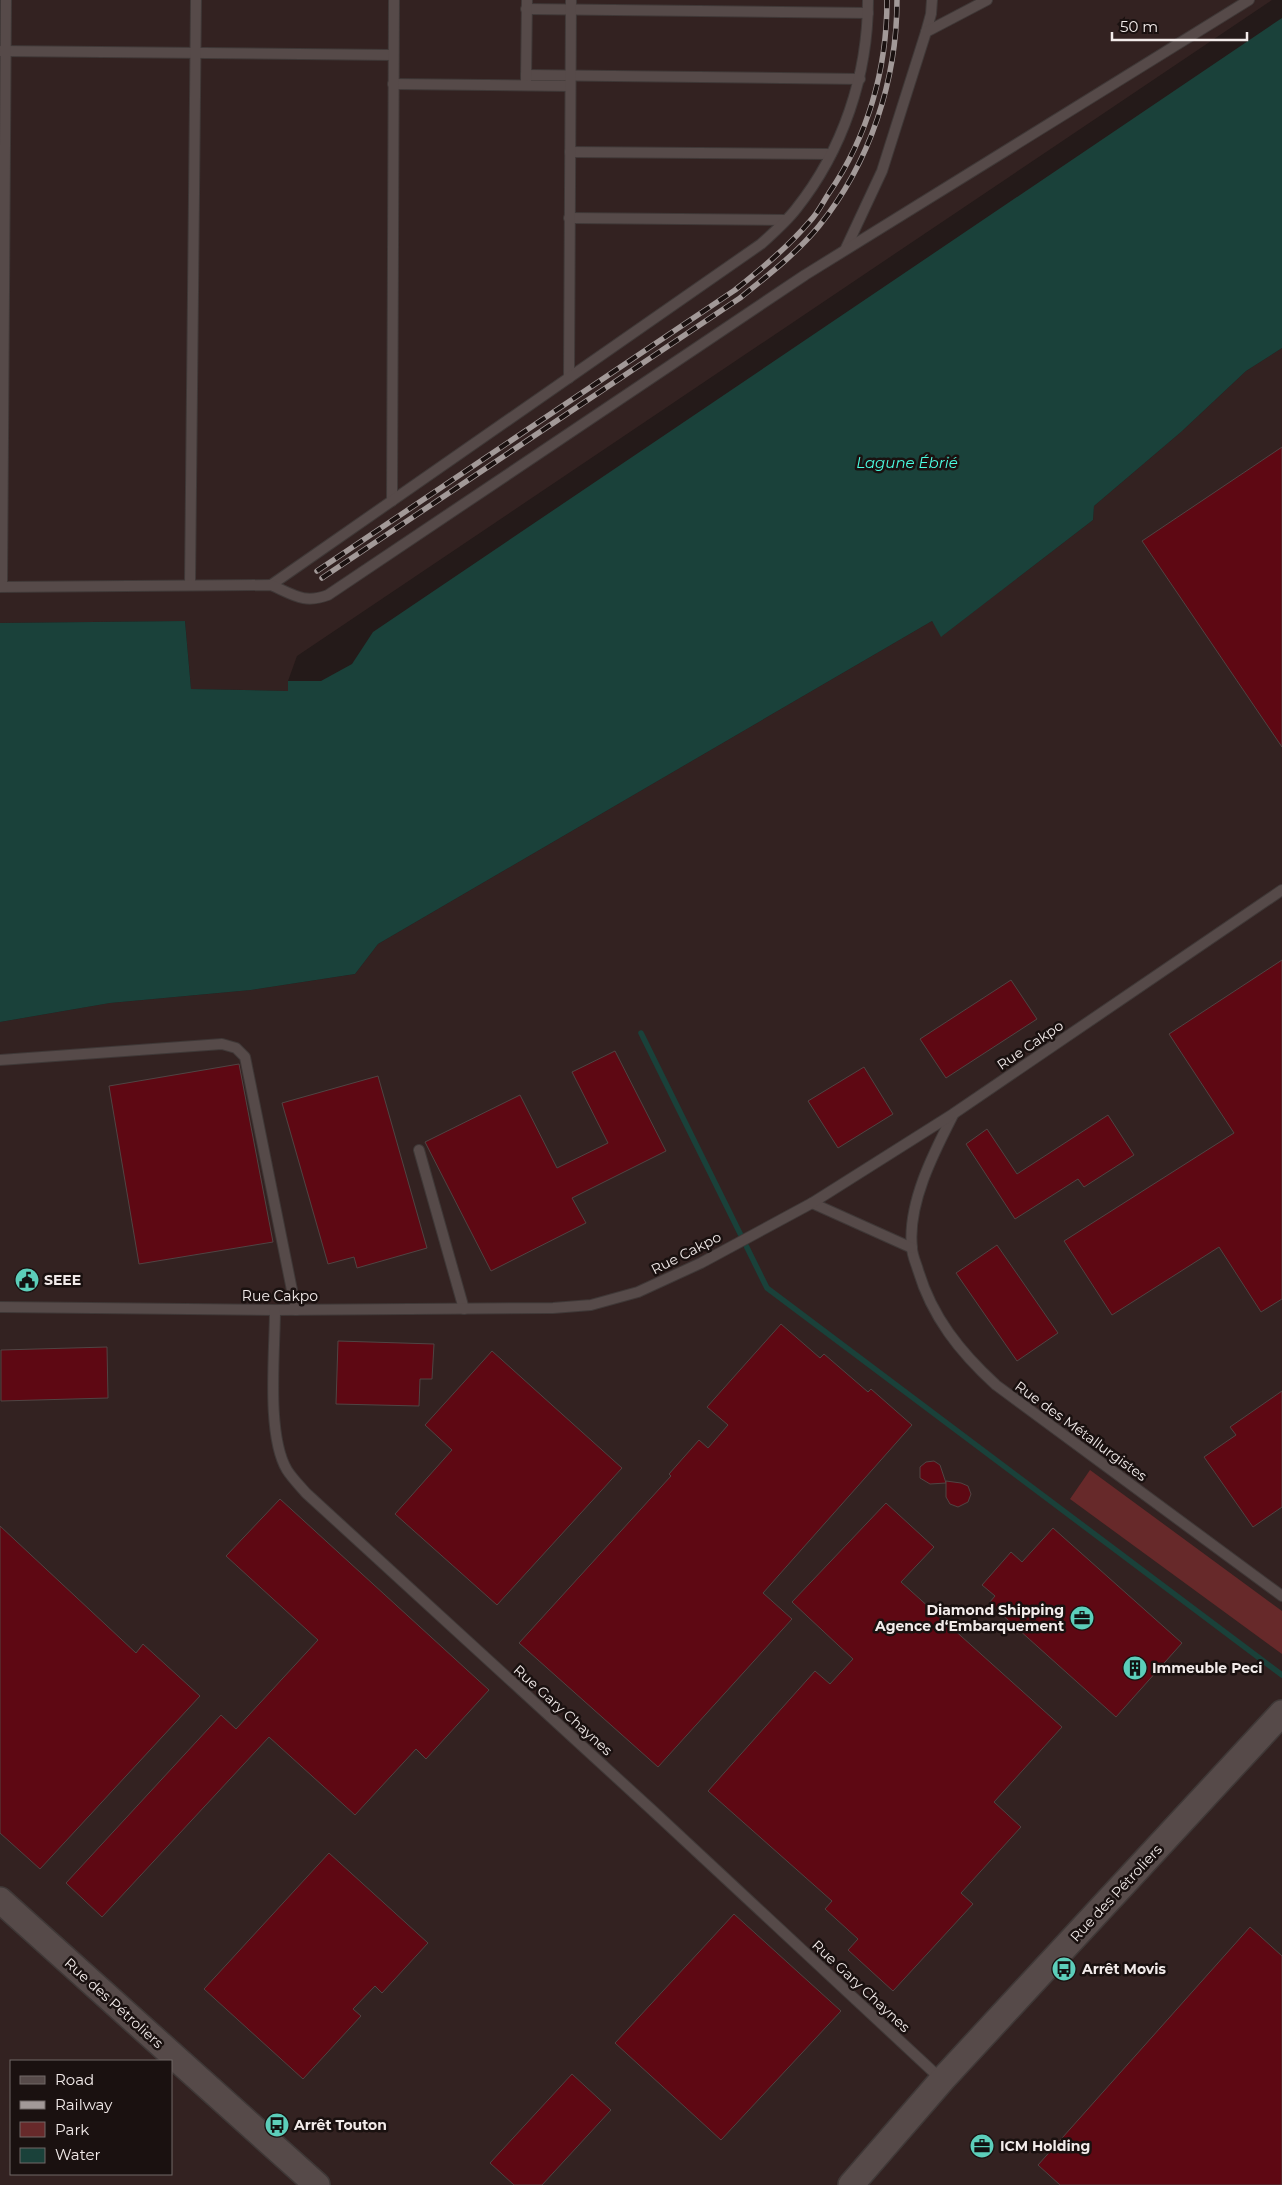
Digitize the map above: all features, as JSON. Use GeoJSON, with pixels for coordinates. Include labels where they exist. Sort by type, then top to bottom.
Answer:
{"type":"FeatureCollection","features":[{"type":"Feature","properties":{"kind":"street","name":"Rue des Pétroliers"},"geometry":{"type":"LineString","coordinates":[[851,2185],[942,2080],[1282,1714]]}},
{"type":"Feature","properties":{"kind":"street","name":"Rue des Pétroliers"},"geometry":{"type":"LineString","coordinates":[[0,1900],[317,2185]]}},
{"type":"Feature","properties":{"kind":"lane"},"geometry":{"type":"LineString","coordinates":[[6,0],[3,51],[1,586],[271,585],[303,599],[314,600],[328,595],[845,249],[1249,0]]}},
{"type":"Feature","properties":{"kind":"lane"},"geometry":{"type":"LineString","coordinates":[[190,585],[196,0]]}},
{"type":"Feature","properties":{"kind":"lane"},"geometry":{"type":"LineString","coordinates":[[392,501],[394,0]]}},
{"type":"Feature","properties":{"kind":"lane"},"geometry":{"type":"LineString","coordinates":[[271,585],[762,244],[796,209],[831,154],[843,130],[860,79],[868,0]]}},
{"type":"Feature","properties":{"kind":"lane"},"geometry":{"type":"LineString","coordinates":[[845,249],[882,171],[926,32],[931,14],[932,0]]}},
{"type":"Feature","properties":{"kind":"lane"},"geometry":{"type":"LineString","coordinates":[[926,32],[987,0]]}},
{"type":"Feature","properties":{"kind":"lane"},"geometry":{"type":"LineString","coordinates":[[1228,13],[1232,0]]}},
{"type":"Feature","properties":{"kind":"lane"},"geometry":{"type":"LineString","coordinates":[[526,80],[527,5],[868,13]]}},
{"type":"Feature","properties":{"kind":"lane"},"geometry":{"type":"LineString","coordinates":[[569,378],[571,5]]}},
{"type":"Feature","properties":{"kind":"lane"},"geometry":{"type":"LineString","coordinates":[[3,51],[393,55]]}},
{"type":"Feature","properties":{"kind":"lane"},"geometry":{"type":"LineString","coordinates":[[393,84],[526,80],[860,79]]}},
{"type":"Feature","properties":{"kind":"lane"},"geometry":{"type":"LineString","coordinates":[[570,152],[831,154]]}},
{"type":"Feature","properties":{"kind":"lane"},"geometry":{"type":"LineString","coordinates":[[569,218],[786,220]]}},
{"type":"Feature","properties":{"kind":"lane","name":"Rue Cakpo"},"geometry":{"type":"LineString","coordinates":[[0,1307],[275,1310],[464,1309],[591,1305],[638,1292],[726,1249],[812,1203],[953,1114],[1282,890]]}},
{"type":"Feature","properties":{"kind":"lane"},"geometry":{"type":"LineString","coordinates":[[0,1060],[222,1044],[236,1048],[245,1057],[296,1310]]}},
{"type":"Feature","properties":{"kind":"lane","name":"Rue des Métallurgistes"},"geometry":{"type":"LineString","coordinates":[[953,1114],[927,1165],[917,1200],[912,1248],[932,1309],[953,1341],[975,1366],[996,1385],[1282,1596]]}},
{"type":"Feature","properties":{"kind":"lane"},"geometry":{"type":"LineString","coordinates":[[419,1150],[464,1309]]}},
{"type":"Feature","properties":{"kind":"lane"},"geometry":{"type":"LineString","coordinates":[[812,1203],[912,1248]]}},
{"type":"Feature","properties":{"kind":"lane","name":"Rue Gary Chaynes"},"geometry":{"type":"LineString","coordinates":[[275,1310],[274,1415],[277,1445],[286,1469],[306,1493],[652,1810],[942,2080]]}},
{"type":"Feature","properties":{"kind":"shaded area"},"geometry":{"type":"Polygon","coordinates":[[[0,0],[1272,0],[297,656],[288,681],[288,691],[191,689],[185,621],[0,623],[0,0]]]}},
{"type":"Feature","properties":{"kind":"shaded area"},"geometry":{"type":"Polygon","coordinates":[[[1282,348],[1282,2185],[0,2185],[0,1022],[110,1003],[251,990],[355,974],[378,944],[932,621],[942,636],[1093,520],[1094,506],[1181,432],[1246,371],[1282,348]]]}},
{"type":"Feature","properties":{"kind":"green space"},"geometry":{"type":"Polygon","coordinates":[[[1090,1470],[1282,1611],[1282,1654],[1070,1499],[1090,1470]]]}},
{"type":"Feature","properties":{"kind":"water","name":"Lagune Ébrié"},"geometry":{"type":"Polygon","coordinates":[[[1282,18],[1282,348],[1246,371],[1181,432],[1094,506],[1093,520],[941,637],[932,621],[378,944],[355,974],[251,990],[110,1003],[0,1022],[0,623],[185,621],[191,689],[288,691],[288,681],[321,681],[352,664],[373,632],[1282,18]]]}},
{"type":"Feature","properties":{"kind":"building"},"geometry":{"type":"Polygon","coordinates":[[[1282,447],[1282,747],[1142,541],[1282,447]]]}},
{"type":"Feature","properties":{"kind":"building"},"geometry":{"type":"Polygon","coordinates":[[[1282,960],[1282,1299],[1261,1312],[1219,1247],[1112,1315],[1064,1241],[1234,1133],[1169,1034],[1282,960]]]}},
{"type":"Feature","properties":{"kind":"building"},"geometry":{"type":"Polygon","coordinates":[[[1011,980],[1037,1019],[946,1078],[920,1039],[1011,980]]]}},
{"type":"Feature","properties":{"kind":"building"},"geometry":{"type":"Polygon","coordinates":[[[615,1051],[666,1151],[572,1198],[586,1223],[491,1271],[425,1142],[520,1095],[557,1168],[608,1143],[572,1072],[615,1051]]]}},
{"type":"Feature","properties":{"kind":"building"},"geometry":{"type":"Polygon","coordinates":[[[239,1064],[273,1242],[139,1264],[109,1086],[239,1064]]]}},
{"type":"Feature","properties":{"kind":"building"},"geometry":{"type":"Polygon","coordinates":[[[864,1067],[893,1114],[838,1148],[808,1101],[864,1067]]]}},
{"type":"Feature","properties":{"kind":"building"},"geometry":{"type":"Polygon","coordinates":[[[378,1076],[427,1248],[357,1268],[354,1257],[328,1264],[282,1103],[378,1076]]]}},
{"type":"Feature","properties":{"kind":"building"},"geometry":{"type":"Polygon","coordinates":[[[1108,1115],[1134,1155],[1084,1187],[1078,1179],[1015,1219],[966,1144],[987,1129],[1017,1174],[1108,1115]]]}},
{"type":"Feature","properties":{"kind":"building"},"geometry":{"type":"Polygon","coordinates":[[[997,1245],[1058,1333],[1017,1361],[956,1273],[997,1245]]]}},
{"type":"Feature","properties":{"kind":"building"},"geometry":{"type":"Polygon","coordinates":[[[781,1324],[820,1358],[824,1354],[868,1392],[871,1389],[912,1425],[763,1593],[792,1619],[658,1767],[519,1643],[671,1476],[669,1474],[699,1440],[708,1448],[728,1425],[707,1407],[781,1324]]]}},
{"type":"Feature","properties":{"kind":"building"},"geometry":{"type":"Polygon","coordinates":[[[338,1341],[434,1344],[432,1379],[420,1379],[419,1406],[336,1404],[338,1341]]]}},
{"type":"Feature","properties":{"kind":"building"},"geometry":{"type":"Polygon","coordinates":[[[107,1347],[108,1398],[1,1401],[1,1350],[107,1347]]]}},
{"type":"Feature","properties":{"kind":"building"},"geometry":{"type":"Polygon","coordinates":[[[492,1351],[622,1468],[497,1605],[395,1514],[452,1450],[425,1425],[492,1351]]]}},
{"type":"Feature","properties":{"kind":"building"},"geometry":{"type":"Polygon","coordinates":[[[1282,1391],[1282,1507],[1253,1527],[1204,1457],[1236,1435],[1230,1427],[1282,1391]]]}},
{"type":"Feature","properties":{"kind":"building"},"geometry":{"type":"Polygon","coordinates":[[[934,1461],[940,1465],[946,1483],[930,1484],[920,1478],[920,1467],[926,1462],[934,1461]]]}},
{"type":"Feature","properties":{"kind":"building"},"geometry":{"type":"Polygon","coordinates":[[[946,1481],[968,1486],[971,1494],[968,1502],[958,1507],[950,1504],[946,1497],[946,1481]]]}},
{"type":"Feature","properties":{"kind":"building"},"geometry":{"type":"Polygon","coordinates":[[[280,1499],[489,1690],[426,1759],[416,1749],[355,1815],[269,1737],[102,1917],[66,1883],[221,1715],[236,1729],[318,1640],[226,1556],[280,1499]]]}},
{"type":"Feature","properties":{"kind":"building"},"geometry":{"type":"Polygon","coordinates":[[[886,1503],[934,1547],[901,1582],[1062,1727],[994,1802],[1021,1827],[961,1893],[973,1904],[893,1991],[848,1950],[858,1939],[825,1909],[832,1901],[708,1791],[815,1671],[830,1684],[853,1659],[792,1602],[886,1503]]]}},
{"type":"Feature","properties":{"kind":"building"},"geometry":{"type":"Polygon","coordinates":[[[0,1526],[136,1653],[143,1644],[200,1696],[40,1869],[0,1833],[0,1526]]]}},
{"type":"Feature","properties":{"kind":"building"},"geometry":{"type":"Polygon","coordinates":[[[1053,1528],[1182,1643],[1116,1717],[989,1603],[995,1596],[982,1585],[1011,1552],[1022,1562],[1053,1528]]]}},
{"type":"Feature","properties":{"kind":"building"},"geometry":{"type":"Polygon","coordinates":[[[329,1853],[428,1943],[382,1993],[375,1986],[353,2009],[361,2016],[303,2079],[204,1989],[329,1853]]]}},
{"type":"Feature","properties":{"kind":"building"},"geometry":{"type":"Polygon","coordinates":[[[734,1914],[841,2011],[721,2140],[615,2043],[734,1914]]]}},
{"type":"Feature","properties":{"kind":"building"},"geometry":{"type":"Polygon","coordinates":[[[1250,1927],[1282,1956],[1282,2185],[1060,2185],[1038,2165],[1250,1927]]]}},
{"type":"Feature","properties":{"kind":"building"},"geometry":{"type":"Polygon","coordinates":[[[572,2074],[611,2110],[542,2185],[514,2185],[490,2163],[572,2074]]]}},
{"type":"Feature","properties":{"kind":"waterway"},"geometry":{"type":"LineString","coordinates":[[641,1033],[767,1288],[1282,1675]]}},
{"type":"Feature","properties":{"kind":"railway"},"geometry":{"type":"LineString","coordinates":[[317,571],[735,290],[793,240],[813,218],[843,171],[855,148],[873,101],[879,76],[886,26],[887,0]]}},
{"type":"Feature","properties":{"kind":"railway"},"geometry":{"type":"LineString","coordinates":[[322,578],[740,298],[801,246],[819,226],[837,201],[853,175],[866,148],[886,90],[896,30],[897,0]]}},
{"type":"Feature","properties":{"kind":"place","name":"SEEE"},"geometry":{"type":"Point","coordinates":[27,1280]}},
{"type":"Feature","properties":{"kind":"place","name":"Diamond Shipping Agence d‘Embarquement"},"geometry":{"type":"Point","coordinates":[1082,1618]}},
{"type":"Feature","properties":{"kind":"place","name":"Immeuble Peci"},"geometry":{"type":"Point","coordinates":[1135,1668]}},
{"type":"Feature","properties":{"kind":"place","name":"Arrêt Movis"},"geometry":{"type":"Point","coordinates":[1064,1969]}},
{"type":"Feature","properties":{"kind":"place","name":"Arrêt Touton"},"geometry":{"type":"Point","coordinates":[277,2125]}},
{"type":"Feature","properties":{"kind":"place","name":"ICM Holding"},"geometry":{"type":"Point","coordinates":[982,2146]}}]}
